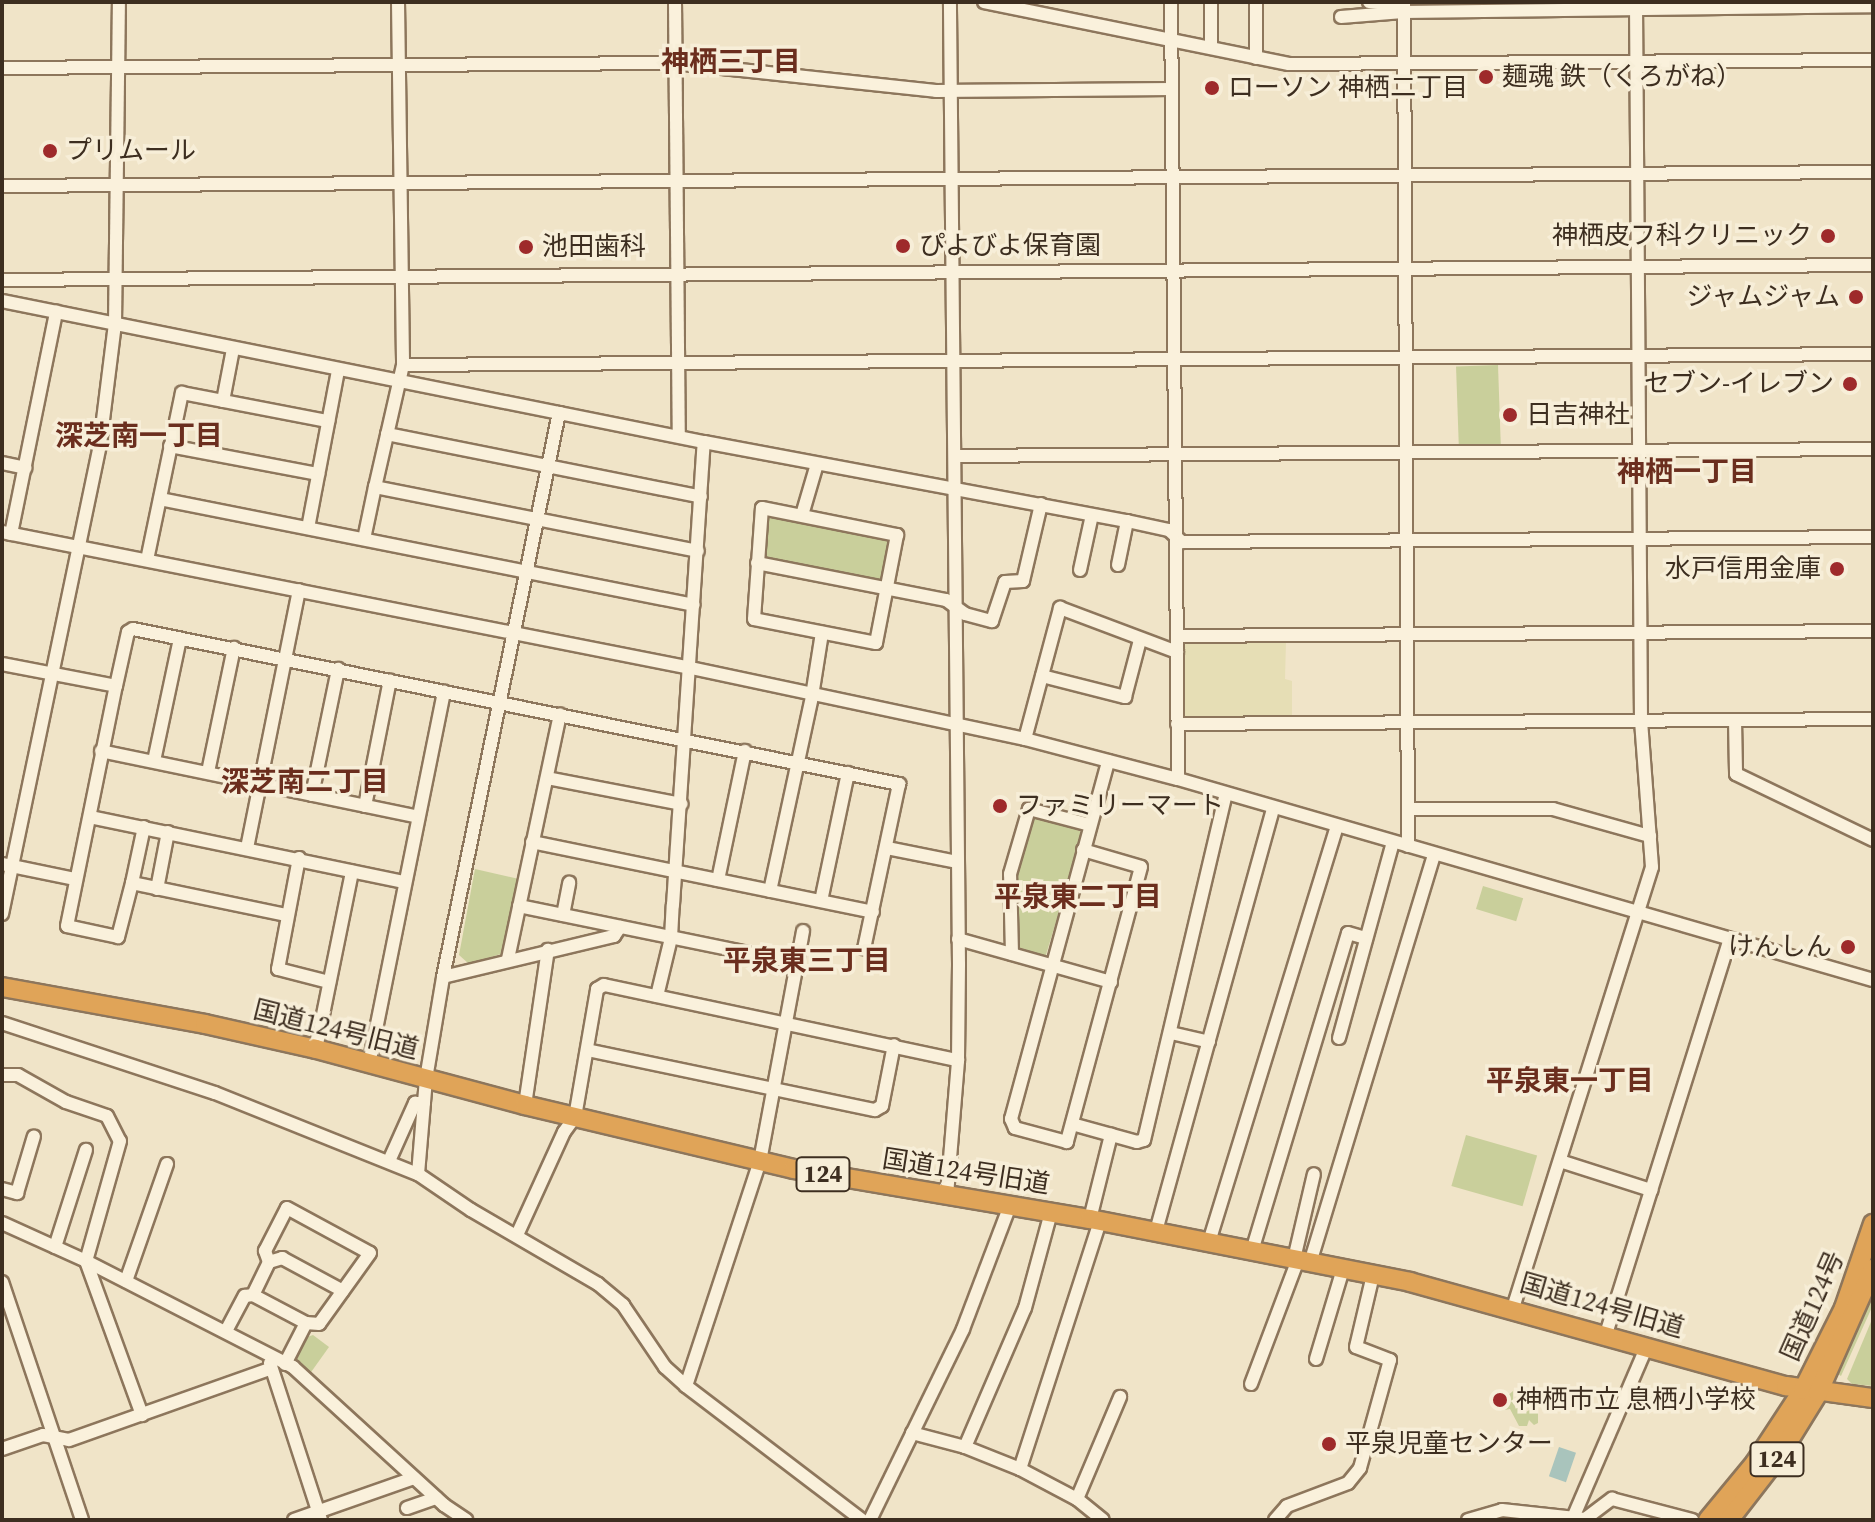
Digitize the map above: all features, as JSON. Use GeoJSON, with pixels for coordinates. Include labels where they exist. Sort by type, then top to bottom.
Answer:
{"type":"FeatureCollection","features":[{"type":"Feature","properties":{"kind":"highway","name":"国道124号旧道"},"geometry":{"type":"LineString","coordinates":[[2,987],[205,1024],[316,1049],[525,1105],[760,1161],[1156,1231],[1373,1275],[1513,1308],[1811,1392],[1873,1398]]}},
{"type":"Feature","properties":{"kind":"highway","name":"国道124号"},"geometry":{"type":"LineString","coordinates":[[1708,1520],[1811,1392],[1873,1224]]}},
{"type":"Feature","properties":{"kind":"highway","name":"国道124号"},"geometry":{"type":"LineString","coordinates":[[1729,1520],[1781,1453],[1873,1269]]}},
{"type":"Feature","properties":{"kind":"street"},"geometry":{"type":"LineString","coordinates":[[2,914],[7,866],[52,673],[100,444],[115,324],[119,2]]}},
{"type":"Feature","properties":{"kind":"street"},"geometry":{"type":"LineString","coordinates":[[364,539],[403,365],[398,2]]}},
{"type":"Feature","properties":{"kind":"street"},"geometry":{"type":"LineString","coordinates":[[675,2],[679,435]]}},
{"type":"Feature","properties":{"kind":"street"},"geometry":{"type":"LineString","coordinates":[[947,1195],[958,1060],[950,2]]}},
{"type":"Feature","properties":{"kind":"street"},"geometry":{"type":"LineString","coordinates":[[984,2],[1289,64],[1873,60]]}},
{"type":"Feature","properties":{"kind":"street"},"geometry":{"type":"LineString","coordinates":[[1171,2],[1178,779]]}},
{"type":"Feature","properties":{"kind":"street"},"geometry":{"type":"LineString","coordinates":[[1211,2],[1211,48]]}},
{"type":"Feature","properties":{"kind":"street"},"geometry":{"type":"LineString","coordinates":[[1256,2],[1256,58]]}},
{"type":"Feature","properties":{"kind":"street"},"geometry":{"type":"LineString","coordinates":[[1369,2],[1404,4],[1408,846]]}},
{"type":"Feature","properties":{"kind":"street"},"geometry":{"type":"LineString","coordinates":[[1341,17],[1403,12],[1697,5],[1873,6]]}},
{"type":"Feature","properties":{"kind":"street"},"geometry":{"type":"LineString","coordinates":[[1513,1308],[1652,867],[1641,720],[1636,8]]}},
{"type":"Feature","properties":{"kind":"street"},"geometry":{"type":"LineString","coordinates":[[2,68],[675,63],[951,90],[1172,89]]}},
{"type":"Feature","properties":{"kind":"street"},"geometry":{"type":"LineString","coordinates":[[2,186],[1873,172]]}},
{"type":"Feature","properties":{"kind":"street"},"geometry":{"type":"LineString","coordinates":[[2,280],[1873,265]]}},
{"type":"Feature","properties":{"kind":"street"},"geometry":{"type":"LineString","coordinates":[[2,301],[704,442],[1127,521],[1169,530],[1182,542],[1873,537]]}},
{"type":"Feature","properties":{"kind":"street"},"geometry":{"type":"LineString","coordinates":[[56,312],[25,468],[7,533],[691,668],[1025,739],[1178,779],[1273,809],[1873,980]]}},
{"type":"Feature","properties":{"kind":"street"},"geometry":{"type":"LineString","coordinates":[[223,401],[233,349]]}},
{"type":"Feature","properties":{"kind":"street"},"geometry":{"type":"LineString","coordinates":[[403,365],[1873,354]]}},
{"type":"Feature","properties":{"kind":"street"},"geometry":{"type":"LineString","coordinates":[[308,528],[338,370]]}},
{"type":"Feature","properties":{"kind":"street"},"geometry":{"type":"LineString","coordinates":[[147,560],[182,393],[328,421]]}},
{"type":"Feature","properties":{"kind":"street"},"geometry":{"type":"LineString","coordinates":[[418,1174],[426,1079],[443,977],[559,413]]}},
{"type":"Feature","properties":{"kind":"street"},"geometry":{"type":"LineString","coordinates":[[387,434],[701,497]]}},
{"type":"Feature","properties":{"kind":"street"},"geometry":{"type":"LineString","coordinates":[[657,996],[671,938],[704,442]]}},
{"type":"Feature","properties":{"kind":"street"},"geometry":{"type":"LineString","coordinates":[[170,446],[318,474]]}},
{"type":"Feature","properties":{"kind":"street"},"geometry":{"type":"LineString","coordinates":[[955,456],[1873,449]]}},
{"type":"Feature","properties":{"kind":"street"},"geometry":{"type":"LineString","coordinates":[[2,463],[25,468]]}},
{"type":"Feature","properties":{"kind":"street"},"geometry":{"type":"LineString","coordinates":[[802,515],[817,464]]}},
{"type":"Feature","properties":{"kind":"street"},"geometry":{"type":"LineString","coordinates":[[375,487],[698,551]]}},
{"type":"Feature","properties":{"kind":"street"},"geometry":{"type":"LineString","coordinates":[[160,499],[694,605]]}},
{"type":"Feature","properties":{"kind":"street"},"geometry":{"type":"LineString","coordinates":[[757,563],[946,600],[965,614],[992,621],[1005,582],[1023,581],[1041,504]]}},
{"type":"Feature","properties":{"kind":"street"},"geometry":{"type":"LineString","coordinates":[[762,508],[897,535],[876,643],[754,619],[757,563],[762,508]]}},
{"type":"Feature","properties":{"kind":"street"},"geometry":{"type":"LineString","coordinates":[[1080,570],[1092,515]]}},
{"type":"Feature","properties":{"kind":"street"},"geometry":{"type":"LineString","coordinates":[[1118,565],[1127,521]]}},
{"type":"Feature","properties":{"kind":"street"},"geometry":{"type":"LineString","coordinates":[[247,848],[299,590]]}},
{"type":"Feature","properties":{"kind":"street"},"geometry":{"type":"LineString","coordinates":[[1025,739],[1060,608],[1177,652]]}},
{"type":"Feature","properties":{"kind":"street"},"geometry":{"type":"LineString","coordinates":[[144,827],[118,937],[67,926],[101,751],[128,632],[133,629],[501,701],[899,784],[864,948]]}},
{"type":"Feature","properties":{"kind":"street"},"geometry":{"type":"LineString","coordinates":[[1177,636],[1873,631]]}},
{"type":"Feature","properties":{"kind":"street"},"geometry":{"type":"LineString","coordinates":[[770,891],[812,696],[822,633]]}},
{"type":"Feature","properties":{"kind":"street"},"geometry":{"type":"LineString","coordinates":[[154,761],[180,639]]}},
{"type":"Feature","properties":{"kind":"street"},"geometry":{"type":"LineString","coordinates":[[1042,676],[1125,697],[1140,640]]}},
{"type":"Feature","properties":{"kind":"street"},"geometry":{"type":"LineString","coordinates":[[208,772],[234,648]]}},
{"type":"Feature","properties":{"kind":"street"},"geometry":{"type":"LineString","coordinates":[[2,664],[116,686]]}},
{"type":"Feature","properties":{"kind":"street"},"geometry":{"type":"LineString","coordinates":[[312,795],[338,669]]}},
{"type":"Feature","properties":{"kind":"street"},"geometry":{"type":"LineString","coordinates":[[365,806],[390,680]]}},
{"type":"Feature","properties":{"kind":"street"},"geometry":{"type":"LineString","coordinates":[[369,1064],[416,816],[444,691]]}},
{"type":"Feature","properties":{"kind":"street"},"geometry":{"type":"LineString","coordinates":[[508,959],[560,714]]}},
{"type":"Feature","properties":{"kind":"street"},"geometry":{"type":"LineString","coordinates":[[1177,724],[1873,719]]}},
{"type":"Feature","properties":{"kind":"street"},"geometry":{"type":"LineString","coordinates":[[1735,720],[1736,774],[1873,840]]}},
{"type":"Feature","properties":{"kind":"street"},"geometry":{"type":"LineString","coordinates":[[101,751],[416,816]]}},
{"type":"Feature","properties":{"kind":"street"},"geometry":{"type":"LineString","coordinates":[[718,880],[745,751]]}},
{"type":"Feature","properties":{"kind":"street"},"geometry":{"type":"LineString","coordinates":[[1083,850],[1141,867],[1067,1142],[1015,1128],[1011,1119],[1051,966],[1083,850],[1108,761]]}},
{"type":"Feature","properties":{"kind":"street"},"geometry":{"type":"LineString","coordinates":[[821,901],[848,773]]}},
{"type":"Feature","properties":{"kind":"street"},"geometry":{"type":"LineString","coordinates":[[547,778],[682,804]]}},
{"type":"Feature","properties":{"kind":"street"},"geometry":{"type":"LineString","coordinates":[[1072,1124],[1144,1140],[1226,794]]}},
{"type":"Feature","properties":{"kind":"street"},"geometry":{"type":"LineString","coordinates":[[1012,954],[1010,874],[1029,809],[1090,825]]}},
{"type":"Feature","properties":{"kind":"street"},"geometry":{"type":"LineString","coordinates":[[1156,1231],[1273,809]]}},
{"type":"Feature","properties":{"kind":"street"},"geometry":{"type":"LineString","coordinates":[[1409,809],[1553,809],[1650,836]]}},
{"type":"Feature","properties":{"kind":"street"},"geometry":{"type":"LineString","coordinates":[[90,817],[404,882]]}},
{"type":"Feature","properties":{"kind":"street"},"geometry":{"type":"LineString","coordinates":[[1209,1242],[1337,827]]}},
{"type":"Feature","properties":{"kind":"street"},"geometry":{"type":"LineString","coordinates":[[157,889],[168,832]]}},
{"type":"Feature","properties":{"kind":"street"},"geometry":{"type":"LineString","coordinates":[[532,842],[873,912]]}},
{"type":"Feature","properties":{"kind":"street"},"geometry":{"type":"LineString","coordinates":[[1339,1038],[1393,842]]}},
{"type":"Feature","properties":{"kind":"street"},"geometry":{"type":"LineString","coordinates":[[887,848],[957,862]]}},
{"type":"Feature","properties":{"kind":"street"},"geometry":{"type":"LineString","coordinates":[[1251,1384],[1296,1265],[1302,1261],[1434,855]]}},
{"type":"Feature","properties":{"kind":"street"},"geometry":{"type":"LineString","coordinates":[[299,858],[278,969],[329,982]]}},
{"type":"Feature","properties":{"kind":"street"},"geometry":{"type":"LineString","coordinates":[[7,866],[75,879]]}},
{"type":"Feature","properties":{"kind":"street"},"geometry":{"type":"LineString","coordinates":[[316,1049],[352,872]]}},
{"type":"Feature","properties":{"kind":"street"},"geometry":{"type":"LineString","coordinates":[[132,883],[287,915]]}},
{"type":"Feature","properties":{"kind":"street"},"geometry":{"type":"LineString","coordinates":[[563,915],[569,883]]}},
{"type":"Feature","properties":{"kind":"street"},"geometry":{"type":"LineString","coordinates":[[519,906],[796,963]]}},
{"type":"Feature","properties":{"kind":"street"},"geometry":{"type":"LineString","coordinates":[[443,977],[614,936],[620,927]]}},
{"type":"Feature","properties":{"kind":"street"},"geometry":{"type":"LineString","coordinates":[[686,1386],[760,1161],[803,931]]}},
{"type":"Feature","properties":{"kind":"street"},"geometry":{"type":"LineString","coordinates":[[1252,1251],[1348,933],[1366,938]]}},
{"type":"Feature","properties":{"kind":"street"},"geometry":{"type":"LineString","coordinates":[[958,939],[1111,982]]}},
{"type":"Feature","properties":{"kind":"street"},"geometry":{"type":"LineString","coordinates":[[1606,1334],[1730,939]]}},
{"type":"Feature","properties":{"kind":"street"},"geometry":{"type":"LineString","coordinates":[[525,1105],[548,950]]}},
{"type":"Feature","properties":{"kind":"street"},"geometry":{"type":"LineString","coordinates":[[517,1235],[564,1132],[575,1117],[597,989],[604,985],[958,1060]]}},
{"type":"Feature","properties":{"kind":"street"},"geometry":{"type":"LineString","coordinates":[[2,1023],[201,1088],[418,1174],[471,1210],[598,1284],[623,1305],[665,1367],[686,1386],[862,1520]]}},
{"type":"Feature","properties":{"kind":"street"},"geometry":{"type":"LineString","coordinates":[[1171,1033],[1209,1042]]}},
{"type":"Feature","properties":{"kind":"street"},"geometry":{"type":"LineString","coordinates":[[587,1050],[875,1110],[882,1106],[894,1045]]}},
{"type":"Feature","properties":{"kind":"street"},"geometry":{"type":"LineString","coordinates":[[2,1075],[18,1075],[66,1102],[107,1116],[120,1141],[86,1261],[142,1415]]}},
{"type":"Feature","properties":{"kind":"street"},"geometry":{"type":"LineString","coordinates":[[389,1161],[415,1103],[424,1103]]}},
{"type":"Feature","properties":{"kind":"street"},"geometry":{"type":"LineString","coordinates":[[1020,1469],[1095,1220],[1111,1135]]}},
{"type":"Feature","properties":{"kind":"street"},"geometry":{"type":"LineString","coordinates":[[2,1189],[17,1193],[34,1136]]}},
{"type":"Feature","properties":{"kind":"street"},"geometry":{"type":"LineString","coordinates":[[55,1247],[86,1150]]}},
{"type":"Feature","properties":{"kind":"street"},"geometry":{"type":"LineString","coordinates":[[1560,1161],[1651,1190]]}},
{"type":"Feature","properties":{"kind":"street"},"geometry":{"type":"LineString","coordinates":[[126,1281],[167,1164]]}},
{"type":"Feature","properties":{"kind":"street"},"geometry":{"type":"LineString","coordinates":[[1302,1261],[1314,1174]]}},
{"type":"Feature","properties":{"kind":"street"},"geometry":{"type":"LineString","coordinates":[[870,1520],[963,1329],[1010,1205]]}},
{"type":"Feature","properties":{"kind":"street"},"geometry":{"type":"LineString","coordinates":[[226,1331],[245,1296],[253,1295],[306,1323],[319,1324],[370,1253],[287,1208],[265,1251],[269,1262],[253,1295]]}},
{"type":"Feature","properties":{"kind":"street"},"geometry":{"type":"LineString","coordinates":[[965,1447],[1025,1308],[1051,1212]]}},
{"type":"Feature","properties":{"kind":"street"},"geometry":{"type":"LineString","coordinates":[[2,1223],[226,1331],[266,1367],[319,1516]]}},
{"type":"Feature","properties":{"kind":"street"},"geometry":{"type":"LineString","coordinates":[[269,1262],[282,1258],[343,1291]]}},
{"type":"Feature","properties":{"kind":"street"},"geometry":{"type":"LineString","coordinates":[[1316,1359],[1343,1269]]}},
{"type":"Feature","properties":{"kind":"street"},"geometry":{"type":"LineString","coordinates":[[1275,1520],[1287,1506],[1348,1483],[1360,1468],[1390,1360],[1356,1347],[1373,1275]]}},
{"type":"Feature","properties":{"kind":"street"},"geometry":{"type":"LineString","coordinates":[[2,1282],[82,1520]]}},
{"type":"Feature","properties":{"kind":"street"},"geometry":{"type":"LineString","coordinates":[[285,1364],[306,1323]]}},
{"type":"Feature","properties":{"kind":"street"},"geometry":{"type":"LineString","coordinates":[[1572,1520],[1647,1346]]}},
{"type":"Feature","properties":{"kind":"street"},"geometry":{"type":"LineString","coordinates":[[2,1449],[43,1435],[69,1440],[266,1367],[285,1364]]}},
{"type":"Feature","properties":{"kind":"street"},"geometry":{"type":"LineString","coordinates":[[285,1364],[436,1498],[466,1520]]}},
{"type":"Feature","properties":{"kind":"street"},"geometry":{"type":"LineString","coordinates":[[1077,1499],[1120,1397]]}},
{"type":"Feature","properties":{"kind":"street"},"geometry":{"type":"LineString","coordinates":[[912,1433],[965,1447],[1020,1469],[1077,1499],[1103,1520]]}},
{"type":"Feature","properties":{"kind":"street"},"geometry":{"type":"LineString","coordinates":[[294,1520],[319,1516],[414,1478]]}},
{"type":"Feature","properties":{"kind":"street"},"geometry":{"type":"LineString","coordinates":[[407,1508],[436,1498]]}},
{"type":"Feature","properties":{"kind":"street"},"geometry":{"type":"LineString","coordinates":[[1468,1520],[1502,1510],[1585,1519],[1612,1499],[1692,1520]]}},
{"type":"Feature","properties":{"kind":"shaded area"},"geometry":{"type":"Polygon","coordinates":[[[1286,642],[1285,679],[1292,681],[1292,716],[1183,716],[1184,644],[1286,642]]]}},
{"type":"Feature","properties":{"kind":"green space"},"geometry":{"type":"Polygon","coordinates":[[[1498,365],[1501,446],[1459,447],[1456,366],[1498,365]]]}},
{"type":"Feature","properties":{"kind":"green space"},"geometry":{"type":"Polygon","coordinates":[[[766,514],[892,536],[884,581],[758,558],[766,514]]]}},
{"type":"Feature","properties":{"kind":"green space"},"geometry":{"type":"Polygon","coordinates":[[[1035,816],[1078,827],[1082,836],[1045,958],[1017,950],[1016,871],[1035,816]]]}},
{"type":"Feature","properties":{"kind":"green space"},"geometry":{"type":"Polygon","coordinates":[[[475,869],[519,879],[507,952],[469,964],[459,955],[475,869]]]}},
{"type":"Feature","properties":{"kind":"green space"},"geometry":{"type":"Polygon","coordinates":[[[1483,886],[1523,898],[1516,921],[1476,909],[1483,886]]]}},
{"type":"Feature","properties":{"kind":"green space"},"geometry":{"type":"Polygon","coordinates":[[[1466,1135],[1537,1155],[1523,1206],[1451,1186],[1466,1135]]]}},
{"type":"Feature","properties":{"kind":"green space"},"geometry":{"type":"Polygon","coordinates":[[[1873,1288],[1873,1305],[1841,1376],[1835,1372],[1850,1347],[1873,1288]]]}},
{"type":"Feature","properties":{"kind":"green space"},"geometry":{"type":"Polygon","coordinates":[[[1873,1317],[1873,1386],[1852,1384],[1847,1379],[1873,1317]]]}},
{"type":"Feature","properties":{"kind":"green space"},"geometry":{"type":"Polygon","coordinates":[[[313,1335],[329,1347],[309,1375],[300,1368],[296,1357],[307,1337],[313,1335]]]}},
{"type":"Feature","properties":{"kind":"green space"},"geometry":{"type":"Polygon","coordinates":[[[1513,1391],[1513,1404],[1526,1412],[1538,1405],[1538,1423],[1534,1425],[1529,1420],[1527,1426],[1519,1426],[1510,1409],[1499,1411],[1498,1404],[1513,1391]]]}},
{"type":"Feature","properties":{"kind":"water"},"geometry":{"type":"Polygon","coordinates":[[[1559,1447],[1576,1453],[1566,1482],[1549,1476],[1559,1447]]]}},
{"type":"Feature","properties":{"kind":"place","name":"麺魂 鉄（くろがね）"},"geometry":{"type":"Point","coordinates":[1486,77]}},
{"type":"Feature","properties":{"kind":"place","name":"ローソン 神栖二丁目"},"geometry":{"type":"Point","coordinates":[1212,88]}},
{"type":"Feature","properties":{"kind":"place","name":"プリムール"},"geometry":{"type":"Point","coordinates":[50,151]}},
{"type":"Feature","properties":{"kind":"place","name":"神栖皮フ科クリニック"},"geometry":{"type":"Point","coordinates":[1828,236]}},
{"type":"Feature","properties":{"kind":"place","name":"ぴよびよ保育園"},"geometry":{"type":"Point","coordinates":[903,246]}},
{"type":"Feature","properties":{"kind":"place","name":"池田歯科"},"geometry":{"type":"Point","coordinates":[526,247]}},
{"type":"Feature","properties":{"kind":"place","name":"ジャムジャム"},"geometry":{"type":"Point","coordinates":[1856,297]}},
{"type":"Feature","properties":{"kind":"place","name":"セブン-イレブン"},"geometry":{"type":"Point","coordinates":[1850,384]}},
{"type":"Feature","properties":{"kind":"place","name":"日吉神社"},"geometry":{"type":"Point","coordinates":[1510,415]}},
{"type":"Feature","properties":{"kind":"place","name":"水戸信用金庫"},"geometry":{"type":"Point","coordinates":[1837,569]}},
{"type":"Feature","properties":{"kind":"place","name":"ファミリーマート"},"geometry":{"type":"Point","coordinates":[1000,806]}},
{"type":"Feature","properties":{"kind":"place","name":"けんしん"},"geometry":{"type":"Point","coordinates":[1848,947]}},
{"type":"Feature","properties":{"kind":"place","name":"神栖市立 息栖小学校"},"geometry":{"type":"Point","coordinates":[1500,1400]}},
{"type":"Feature","properties":{"kind":"place","name":"平泉児童センター"},"geometry":{"type":"Point","coordinates":[1329,1444]}},
{"type":"Feature","properties":{"kind":"district","name":"神栖三丁目"},"geometry":{"type":"Point","coordinates":[731,61]}},
{"type":"Feature","properties":{"kind":"district","name":"深芝南一丁目"},"geometry":{"type":"Point","coordinates":[139,435]}},
{"type":"Feature","properties":{"kind":"district","name":"神栖一丁目"},"geometry":{"type":"Point","coordinates":[1687,471]}},
{"type":"Feature","properties":{"kind":"district","name":"深芝南二丁目"},"geometry":{"type":"Point","coordinates":[305,781]}},
{"type":"Feature","properties":{"kind":"district","name":"平泉東二丁目"},"geometry":{"type":"Point","coordinates":[1078,896]}},
{"type":"Feature","properties":{"kind":"district","name":"平泉東三丁目"},"geometry":{"type":"Point","coordinates":[807,960]}},
{"type":"Feature","properties":{"kind":"district","name":"平泉東一丁目"},"geometry":{"type":"Point","coordinates":[1570,1080]}}]}
